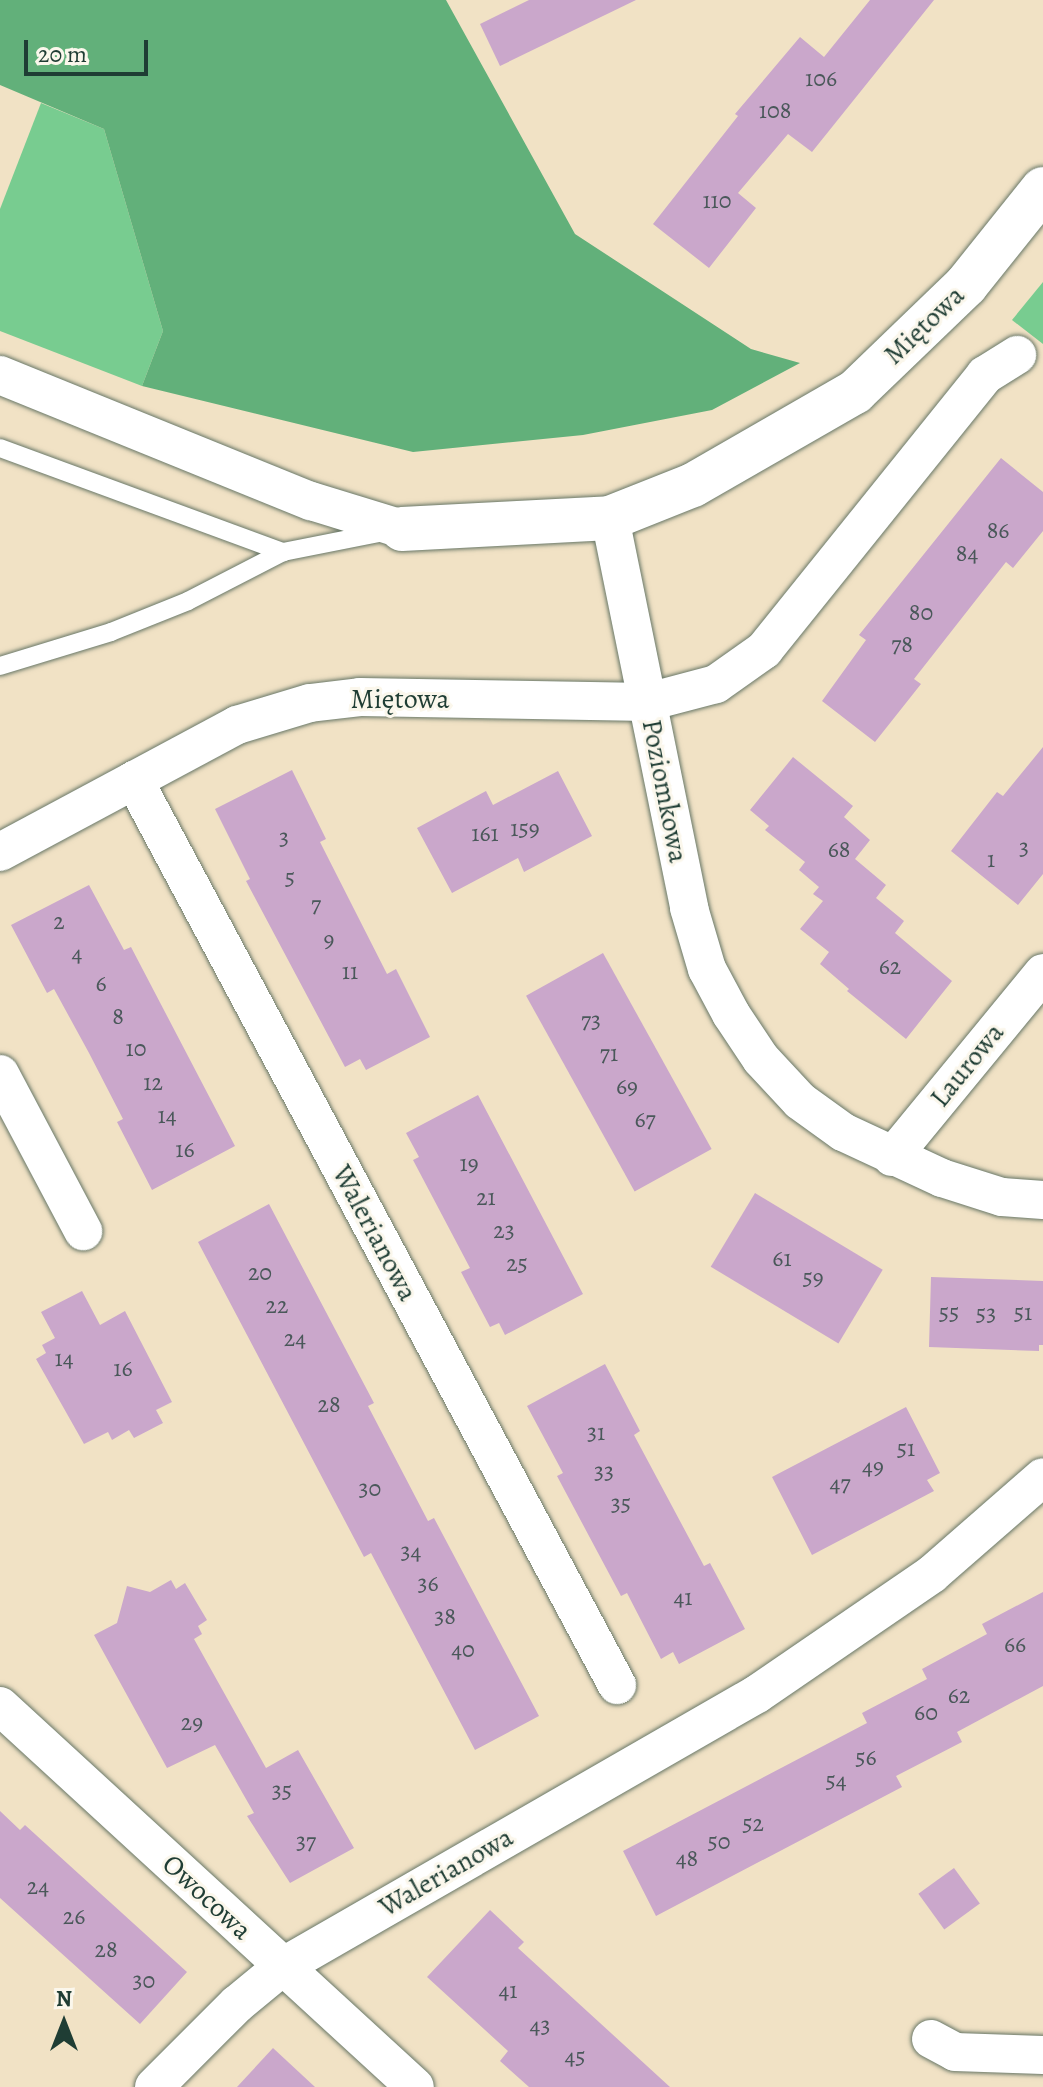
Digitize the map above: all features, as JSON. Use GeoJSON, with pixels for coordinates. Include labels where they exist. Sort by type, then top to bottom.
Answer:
{"type":"FeatureCollection","features":[{"type":"Feature","properties":{"kind":"street","name":"Miętowa"},"geometry":{"type":"LineString","coordinates":[[0,375],[311,501],[402,529],[610,518],[693,485],[855,392],[966,285],[1043,189]]}},
{"type":"Feature","properties":{"kind":"street","name":"Poziomkowa"},"geometry":{"type":"LineString","coordinates":[[1017,355],[985,375],[764,650],[716,684],[648,702],[674,843],[707,969],[761,1059],[800,1101],[843,1132],[892,1157],[1002,1197],[1043,1200]]}},
{"type":"Feature","properties":{"kind":"street"},"geometry":{"type":"LineString","coordinates":[[610,518],[648,702]]}},
{"type":"Feature","properties":{"kind":"street","name":"Miętowa"},"geometry":{"type":"LineString","coordinates":[[0,852],[237,725],[310,703],[360,697],[648,702]]}},
{"type":"Feature","properties":{"kind":"street","name":"Walerianowa"},"geometry":{"type":"LineString","coordinates":[[134,780],[617,1685]]}},
{"type":"Feature","properties":{"kind":"street","name":"Laurowa"},"geometry":{"type":"LineString","coordinates":[[892,1157],[1043,973]]}},
{"type":"Feature","properties":{"kind":"street"},"geometry":{"type":"LineString","coordinates":[[0,1074],[83,1231]]}},
{"type":"Feature","properties":{"kind":"street","name":"Walerianowa"},"geometry":{"type":"LineString","coordinates":[[154,2087],[237,2004],[282,1967],[757,1694],[932,1574],[1043,1477]]}},
{"type":"Feature","properties":{"kind":"street","name":"Owocowa"},"geometry":{"type":"LineString","coordinates":[[0,1706],[415,2087]]}},
{"type":"Feature","properties":{"kind":"street"},"geometry":{"type":"LineString","coordinates":[[931,2039],[955,2052],[998,2057],[1043,2055]]}},
{"type":"Feature","properties":{"kind":"lane"},"geometry":{"type":"LineString","coordinates":[[0,448],[283,552]]}},
{"type":"Feature","properties":{"kind":"lane"},"geometry":{"type":"LineString","coordinates":[[0,666],[137,622],[188,601],[283,552],[402,529]]}},
{"type":"Feature","properties":{"kind":"green space"},"geometry":{"type":"Polygon","coordinates":[[[0,0],[446,0],[575,234],[751,349],[800,363],[712,410],[583,435],[413,452],[142,386],[163,331],[104,129],[0,85],[0,0]]]}},
{"type":"Feature","properties":{"kind":"green space"},"geometry":{"type":"Polygon","coordinates":[[[41,103],[104,129],[163,331],[142,386],[0,331],[0,209],[41,103]]]}},
{"type":"Feature","properties":{"kind":"green space"},"geometry":{"type":"Polygon","coordinates":[[[1043,282],[1043,344],[1012,320],[1043,282]]]}},
{"type":"Feature","properties":{"kind":"building"},"geometry":{"type":"Polygon","coordinates":[[[529,0],[636,0],[500,66],[480,24],[529,0]]]}},
{"type":"Feature","properties":{"kind":"building"},"geometry":{"type":"Polygon","coordinates":[[[870,0],[934,0],[812,152],[788,134],[738,193],[756,208],[709,268],[653,224],[738,116],[735,114],[800,37],[824,57],[870,0]]]}},
{"type":"Feature","properties":{"kind":"building"},"geometry":{"type":"Polygon","coordinates":[[[1001,458],[1043,492],[1043,531],[1013,568],[1006,562],[914,679],[921,684],[875,742],[822,701],[866,640],[859,635],[1001,458]]]}},
{"type":"Feature","properties":{"kind":"building"},"geometry":{"type":"Polygon","coordinates":[[[1043,747],[1043,874],[1018,905],[951,851],[997,792],[1003,796],[1043,747]]]}},
{"type":"Feature","properties":{"kind":"building"},"geometry":{"type":"Polygon","coordinates":[[[793,757],[853,806],[844,817],[870,840],[855,859],[886,885],[876,898],[904,921],[895,933],[952,981],[906,1039],[847,991],[849,989],[820,964],[829,952],[800,929],[823,901],[813,894],[819,887],[799,870],[805,862],[765,830],[769,826],[750,810],[793,757]]]}},
{"type":"Feature","properties":{"kind":"building"},"geometry":{"type":"Polygon","coordinates":[[[292,770],[326,839],[320,842],[387,974],[396,969],[430,1037],[366,1070],[360,1059],[345,1067],[246,881],[250,879],[215,809],[292,770]]]}},
{"type":"Feature","properties":{"kind":"building"},"geometry":{"type":"Polygon","coordinates":[[[558,771],[592,836],[524,872],[518,858],[452,893],[417,828],[486,791],[493,805],[558,771]]]}},
{"type":"Feature","properties":{"kind":"building"},"geometry":{"type":"Polygon","coordinates":[[[89,885],[124,950],[131,947],[235,1146],[152,1190],[117,1122],[123,1119],[89,1053],[54,989],[47,993],[11,925],[89,885]]]}},
{"type":"Feature","properties":{"kind":"building"},"geometry":{"type":"Polygon","coordinates":[[[603,953],[712,1149],[635,1192],[526,996],[603,953]]]}},
{"type":"Feature","properties":{"kind":"building"},"geometry":{"type":"Polygon","coordinates":[[[478,1095],[583,1294],[505,1335],[499,1323],[490,1327],[461,1272],[470,1268],[413,1160],[419,1157],[406,1133],[478,1095]]]}},
{"type":"Feature","properties":{"kind":"building"},"geometry":{"type":"Polygon","coordinates":[[[755,1193],[883,1270],[838,1343],[711,1267],[755,1193]]]}},
{"type":"Feature","properties":{"kind":"building"},"geometry":{"type":"Polygon","coordinates":[[[269,1204],[374,1403],[368,1406],[428,1521],[434,1518],[539,1716],[475,1750],[371,1553],[364,1557],[198,1242],[269,1204]]]}},
{"type":"Feature","properties":{"kind":"building"},"geometry":{"type":"Polygon","coordinates":[[[931,1277],[1043,1281],[1043,1345],[1039,1345],[1039,1351],[929,1347],[931,1277]]]}},
{"type":"Feature","properties":{"kind":"building"},"geometry":{"type":"Polygon","coordinates":[[[82,1291],[100,1325],[125,1311],[172,1402],[156,1410],[163,1423],[134,1438],[129,1430],[112,1440],[108,1432],[84,1444],[36,1359],[46,1353],[42,1345],[55,1338],[41,1312],[82,1291]]]}},
{"type":"Feature","properties":{"kind":"building"},"geometry":{"type":"Polygon","coordinates":[[[605,1364],[640,1431],[634,1435],[704,1566],[710,1563],[745,1629],[679,1664],[673,1652],[661,1659],[627,1593],[621,1596],[557,1476],[563,1473],[527,1406],[605,1364]]]}},
{"type":"Feature","properties":{"kind":"building"},"geometry":{"type":"Polygon","coordinates":[[[906,1407],[940,1473],[927,1480],[934,1491],[812,1555],[772,1477],[906,1407]]]}},
{"type":"Feature","properties":{"kind":"building"},"geometry":{"type":"Polygon","coordinates":[[[171,1580],[176,1589],[185,1583],[207,1620],[198,1626],[202,1634],[194,1639],[266,1768],[298,1750],[354,1848],[290,1883],[247,1816],[254,1813],[215,1745],[167,1768],[94,1635],[117,1623],[127,1586],[150,1592],[171,1580]]]}},
{"type":"Feature","properties":{"kind":"building"},"geometry":{"type":"Polygon","coordinates":[[[1043,1592],[1043,1686],[957,1732],[962,1742],[896,1776],[902,1787],[656,1916],[623,1851],[867,1723],[862,1713],[927,1679],[922,1669],[987,1634],[982,1624],[1043,1592]]]}},
{"type":"Feature","properties":{"kind":"building"},"geometry":{"type":"Polygon","coordinates":[[[0,1811],[20,1830],[25,1825],[187,1972],[140,2024],[0,1898],[0,1811]]]}},
{"type":"Feature","properties":{"kind":"building"},"geometry":{"type":"Polygon","coordinates":[[[954,1868],[980,1904],[944,1929],[918,1894],[954,1868]]]}},
{"type":"Feature","properties":{"kind":"building"},"geometry":{"type":"Polygon","coordinates":[[[490,1910],[524,1942],[518,1948],[670,2087],[529,2087],[500,2061],[508,2051],[427,1977],[490,1910]]]}},
{"type":"Feature","properties":{"kind":"building"},"geometry":{"type":"Polygon","coordinates":[[[273,2048],[315,2087],[237,2087],[273,2048]]]}}]}
